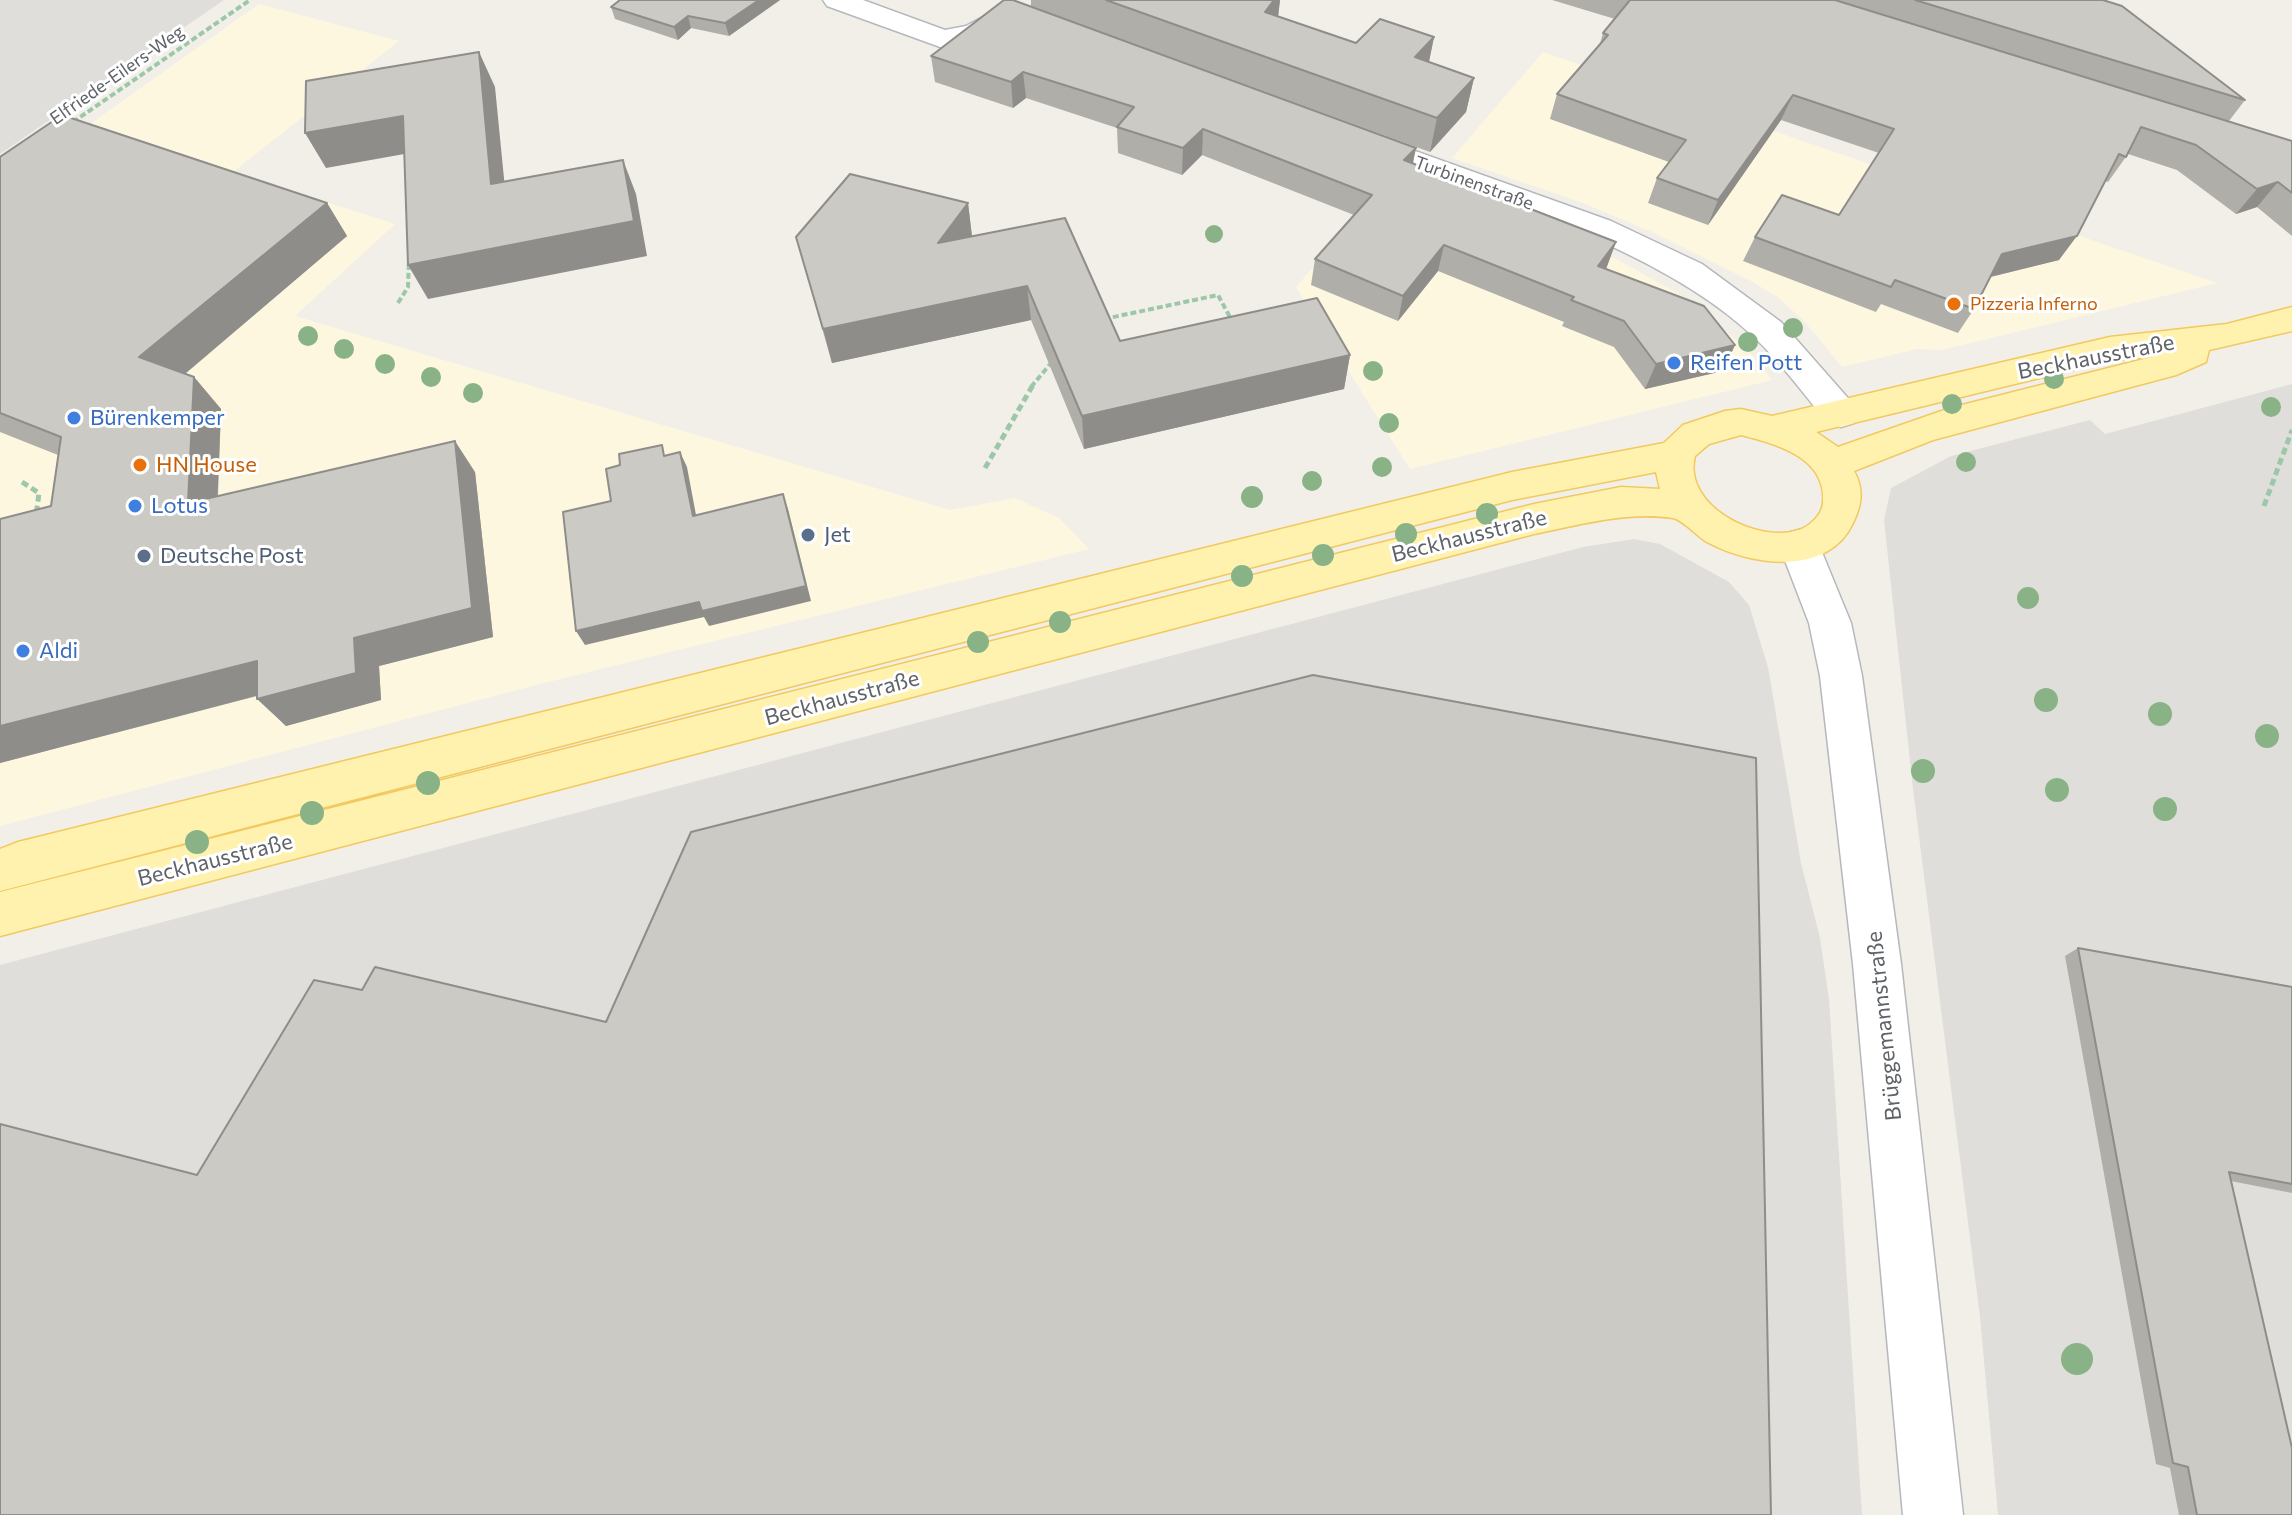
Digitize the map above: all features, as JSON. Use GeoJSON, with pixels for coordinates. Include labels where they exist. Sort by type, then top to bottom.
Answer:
{"type":"FeatureCollection","features":[{"type":"Feature","properties":{"kind":"main road","name":"Beckhausstraße"},"geometry":{"type":"LineString","coordinates":[[1778,428],[2110,349],[2227,336],[2292,319]]}},
{"type":"Feature","properties":{"kind":"main road","name":"Beckhausstraße"},"geometry":{"type":"LineString","coordinates":[[1833,465],[1884,440],[1920,428],[2139,376],[2171,365],[2227,336]]}},
{"type":"Feature","properties":{"kind":"main road"},"geometry":{"type":"LineString","coordinates":[[1741,422],[1778,428],[1816,448],[1833,465],[1844,484],[1845,504],[1839,522],[1824,535],[1799,545],[1742,541],[1706,522],[1687,504],[1673,476],[1677,454],[1696,432],[1717,424],[1741,422]]}},
{"type":"Feature","properties":{"kind":"main road","name":"Beckhausstraße"},"geometry":{"type":"LineString","coordinates":[[0,870],[1496,490],[1677,454]]}},
{"type":"Feature","properties":{"kind":"main road","name":"Beckhausstraße"},"geometry":{"type":"LineString","coordinates":[[0,914],[1534,519],[1621,502],[1687,504]]}},
{"type":"Feature","properties":{"kind":"street"},"geometry":{"type":"LineString","coordinates":[[837,0],[943,39],[975,33],[1020,11]]}},
{"type":"Feature","properties":{"kind":"street","name":"Turbinenstraße"},"geometry":{"type":"LineString","coordinates":[[1332,131],[1599,229],[1690,272],[1769,331],[1841,414]]}},
{"type":"Feature","properties":{"kind":"street","name":"Brüggemannstraße"},"geometry":{"type":"LineString","coordinates":[[1799,545],[1830,623],[1841,676],[1875,949],[1933,1515]]}},
{"type":"Feature","properties":{"kind":"path","name":"Elfriede-Eilers-Weg"},"geometry":{"type":"LineString","coordinates":[[66,127],[250,0]]}},
{"type":"Feature","properties":{"kind":"path"},"geometry":{"type":"LineString","coordinates":[[398,303],[408,287],[409,258]]}},
{"type":"Feature","properties":{"kind":"path"},"geometry":{"type":"LineString","coordinates":[[1100,320],[1218,295],[1232,322],[1217,325]]}},
{"type":"Feature","properties":{"kind":"path"},"geometry":{"type":"LineString","coordinates":[[985,468],[1044,367],[1067,358]]}},
{"type":"Feature","properties":{"kind":"path"},"geometry":{"type":"LineString","coordinates":[[2264,506],[2292,430]]}},
{"type":"Feature","properties":{"kind":"path"},"geometry":{"type":"LineString","coordinates":[[22,482],[39,493],[36,520]]}},
{"type":"Feature","properties":{"kind":"shaded area"},"geometry":{"type":"Polygon","coordinates":[[[0,0],[224,0],[0,154],[0,0]]]}},
{"type":"Feature","properties":{"kind":"shaded area"},"geometry":{"type":"Polygon","coordinates":[[[259,4],[399,41],[233,172],[395,224],[295,316],[950,510],[1015,498],[1059,518],[1089,549],[536,685],[0,826],[0,188],[259,4]]]}},
{"type":"Feature","properties":{"kind":"shaded area"},"geometry":{"type":"Polygon","coordinates":[[[1543,52],[2217,283],[1942,350],[1917,349],[1842,367],[1805,322],[1779,298],[1753,282],[1652,232],[1583,203],[1452,158],[1543,52]]]}},
{"type":"Feature","properties":{"kind":"shaded area"},"geometry":{"type":"Polygon","coordinates":[[[1487,207],[1620,261],[1682,296],[1747,349],[1772,380],[1410,469],[1296,287],[1347,228],[1487,207]]]}},
{"type":"Feature","properties":{"kind":"shaded area"},"geometry":{"type":"Polygon","coordinates":[[[2292,384],[2292,1515],[1998,1515],[1980,1317],[1913,789],[1884,520],[1891,488],[1951,456],[2090,420],[2105,434],[2292,384]]]}},
{"type":"Feature","properties":{"kind":"shaded area"},"geometry":{"type":"Polygon","coordinates":[[[1634,539],[1660,544],[1729,582],[1749,605],[1768,667],[1801,863],[1820,938],[1829,999],[1862,1515],[0,1515],[0,965],[1583,547],[1634,539]]]}},
{"type":"Feature","properties":{"kind":"building"},"geometry":{"type":"Polygon","coordinates":[[[620,0],[759,0],[725,23],[688,16],[674,27],[611,7],[620,0]]]}},
{"type":"Feature","properties":{"kind":"building"},"geometry":{"type":"Polygon","coordinates":[[[1004,0],[1013,0],[1416,148],[1404,160],[1616,242],[1598,266],[1704,306],[1735,345],[1656,364],[1624,321],[1571,300],[1574,297],[1444,245],[1403,296],[1315,259],[1372,195],[1203,129],[1183,148],[1117,127],[1134,107],[1023,72],[1011,82],[931,56],[1004,0]]]}},
{"type":"Feature","properties":{"kind":"building"},"geometry":{"type":"Polygon","coordinates":[[[1106,0],[1274,0],[1265,12],[1356,43],[1380,19],[1434,37],[1415,57],[1474,78],[1437,118],[1106,0]]]}},
{"type":"Feature","properties":{"kind":"building"},"geometry":{"type":"Polygon","coordinates":[[[1630,0],[1835,0],[2292,141],[2292,193],[2278,182],[2257,189],[2196,145],[2141,127],[2126,157],[2119,154],[2077,236],[2002,254],[1974,309],[1895,280],[1891,287],[1755,237],[1782,195],[1839,215],[1894,129],[1793,95],[1718,200],[1657,178],[1686,140],[1557,94],[1608,35],[1603,33],[1630,0]]]}},
{"type":"Feature","properties":{"kind":"building"},"geometry":{"type":"Polygon","coordinates":[[[1915,0],[2103,0],[2122,6],[2245,100],[1915,0]]]}},
{"type":"Feature","properties":{"kind":"building"},"geometry":{"type":"Polygon","coordinates":[[[479,52],[491,184],[623,160],[634,221],[408,265],[403,116],[305,133],[306,81],[479,52]]]}},
{"type":"Feature","properties":{"kind":"building"},"geometry":{"type":"Polygon","coordinates":[[[62,115],[327,203],[139,357],[194,377],[188,503],[455,441],[472,608],[354,638],[356,673],[257,699],[257,661],[0,726],[0,519],[51,506],[61,437],[0,413],[0,157],[62,115]]]}},
{"type":"Feature","properties":{"kind":"building"},"geometry":{"type":"Polygon","coordinates":[[[850,174],[968,203],[938,243],[1065,218],[1120,341],[1317,298],[1350,355],[1082,416],[1027,286],[823,329],[796,237],[850,174]]]}},
{"type":"Feature","properties":{"kind":"building"},"geometry":{"type":"Polygon","coordinates":[[[662,445],[664,456],[680,452],[693,516],[783,494],[806,586],[702,611],[699,602],[576,631],[563,512],[611,501],[606,469],[620,465],[619,454],[662,445]]]}},
{"type":"Feature","properties":{"kind":"building"},"geometry":{"type":"Polygon","coordinates":[[[1313,675],[1756,758],[1771,1515],[0,1515],[0,1124],[197,1175],[314,980],[362,990],[375,967],[606,1022],[691,832],[1313,675]]]}},
{"type":"Feature","properties":{"kind":"building"},"geometry":{"type":"Polygon","coordinates":[[[2078,948],[2292,987],[2292,1184],[2229,1172],[2292,1448],[2292,1515],[2197,1515],[2188,1467],[2173,1463],[2078,948]]]}},
{"type":"Feature","properties":{"kind":"place","name":"Pizzeria Inferno"},"geometry":{"type":"Point","coordinates":[1954,304]}},
{"type":"Feature","properties":{"kind":"place","name":"Reifen Pott"},"geometry":{"type":"Point","coordinates":[1674,363]}},
{"type":"Feature","properties":{"kind":"place","name":"Bürenkemper"},"geometry":{"type":"Point","coordinates":[74,418]}},
{"type":"Feature","properties":{"kind":"place","name":"HN House"},"geometry":{"type":"Point","coordinates":[140,465]}},
{"type":"Feature","properties":{"kind":"place","name":"Lotus"},"geometry":{"type":"Point","coordinates":[135,506]}},
{"type":"Feature","properties":{"kind":"place","name":"Jet"},"geometry":{"type":"Point","coordinates":[808,535]}},
{"type":"Feature","properties":{"kind":"place","name":"Deutsche Post"},"geometry":{"type":"Point","coordinates":[144,556]}},
{"type":"Feature","properties":{"kind":"place","name":"Aldi"},"geometry":{"type":"Point","coordinates":[23,651]}}]}
